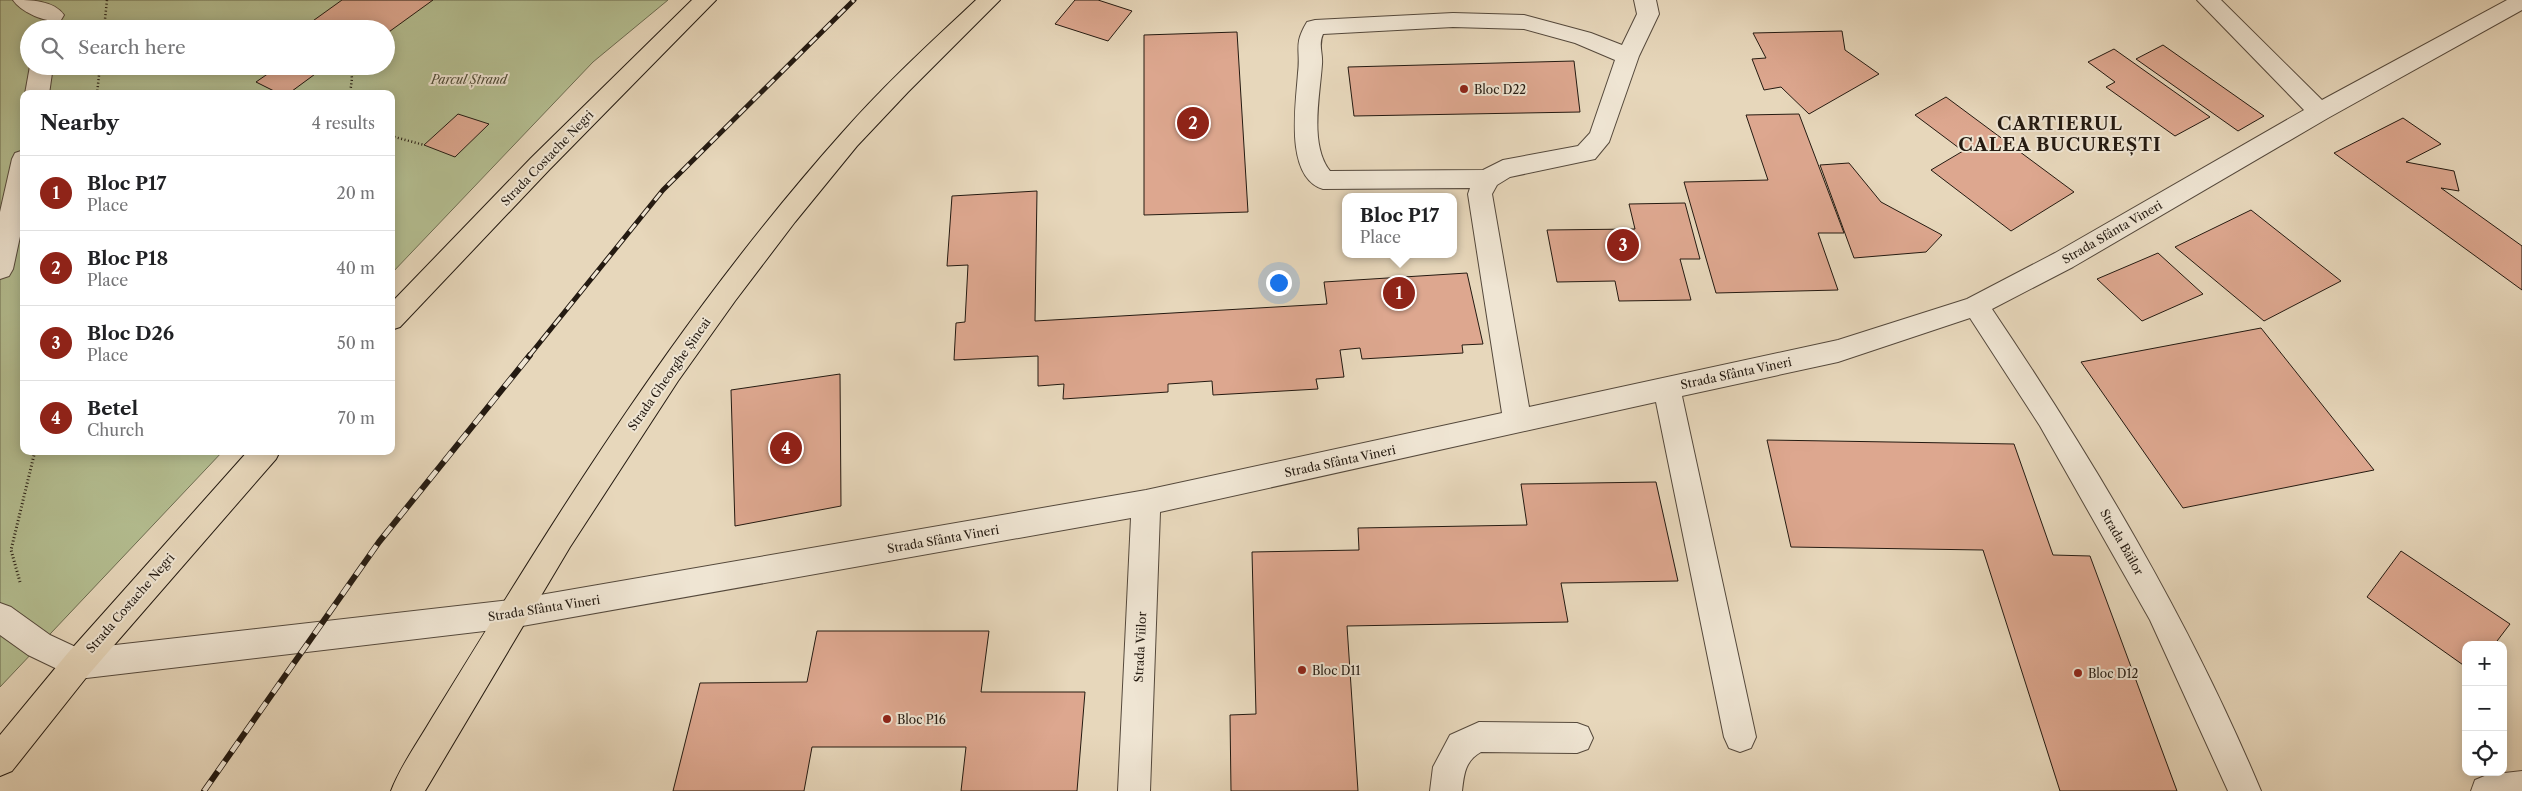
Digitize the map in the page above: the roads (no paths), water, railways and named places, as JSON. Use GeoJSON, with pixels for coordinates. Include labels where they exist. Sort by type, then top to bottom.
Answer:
{"type":"FeatureCollection","features":[{"type":"Feature","properties":{"kind":"main road","name":"Strada Costache Negri"},"geometry":{"type":"LineString","coordinates":[[395,316],[540,164],[705,0]]}},
{"type":"Feature","properties":{"kind":"main road","name":"Strada Gheorghe Șincai"},"geometry":{"type":"LineString","coordinates":[[407,791],[511,614],[640,414],[774,231],[849,140],[908,78],[988,0]]}},
{"type":"Feature","properties":{"kind":"main road","name":"Strada Costache Negri"},"geometry":{"type":"LineString","coordinates":[[0,760],[78,664],[262,455]]}},
{"type":"Feature","properties":{"kind":"street"},"geometry":{"type":"LineString","coordinates":[[24,0],[52,15]]}},
{"type":"Feature","properties":{"kind":"street"},"geometry":{"type":"LineString","coordinates":[[1628,56],[1583,38],[1524,22],[1453,20],[1315,27],[1308,42],[1311,61],[1305,130],[1313,167],[1323,180],[1487,178],[1504,169],[1586,153],[1601,136],[1628,56],[1648,14],[1645,0]]}},
{"type":"Feature","properties":{"kind":"street"},"geometry":{"type":"LineString","coordinates":[[2208,0],[2320,112]]}},
{"type":"Feature","properties":{"kind":"street","name":"Strada Sfânta Vineri"},"geometry":{"type":"LineString","coordinates":[[78,664],[511,614],[1146,503],[1838,351],[1976,306],[2064,260],[2320,112],[2522,1]]}},
{"type":"Feature","properties":{"kind":"street"},"geometry":{"type":"LineString","coordinates":[[38,90],[40,75]]}},
{"type":"Feature","properties":{"kind":"street"},"geometry":{"type":"LineString","coordinates":[[0,269],[20,177]]}},
{"type":"Feature","properties":{"kind":"street"},"geometry":{"type":"LineString","coordinates":[[1487,178],[1480,194],[1510,384],[1518,422]]}},
{"type":"Feature","properties":{"kind":"street","name":"Strada Băilor"},"geometry":{"type":"LineString","coordinates":[[1976,306],[2050,418],[2161,610],[2245,791]]}},
{"type":"Feature","properties":{"kind":"street"},"geometry":{"type":"LineString","coordinates":[[1667,388],[1740,737]]}},
{"type":"Feature","properties":{"kind":"street","name":"Strada Viilor"},"geometry":{"type":"LineString","coordinates":[[1134,791],[1146,503]]}},
{"type":"Feature","properties":{"kind":"street"},"geometry":{"type":"LineString","coordinates":[[0,617],[39,645],[78,664]]}},
{"type":"Feature","properties":{"kind":"street"},"geometry":{"type":"LineString","coordinates":[[1446,791],[1449,767],[1461,746],[1479,737],[1577,738]]}},
{"type":"Feature","properties":{"kind":"street"},"geometry":{"type":"LineString","coordinates":[[2486,791],[2522,787]]}},
{"type":"Feature","properties":{"kind":"railway"},"geometry":{"type":"LineString","coordinates":[[529,356],[663,190],[854,0]]}},
{"type":"Feature","properties":{"kind":"railway"},"geometry":{"type":"LineString","coordinates":[[204,791],[379,542],[530,355]]}},
{"type":"Feature","properties":{"kind":"place","name":"Bloc D22"},"geometry":{"type":"Point","coordinates":[1464,89]}},
{"type":"Feature","properties":{"kind":"place","name":"Bloc P18"},"geometry":{"type":"Point","coordinates":[1193,123]}},
{"type":"Feature","properties":{"kind":"place","name":"Bloc D26"},"geometry":{"type":"Point","coordinates":[1623,245]}},
{"type":"Feature","properties":{"kind":"place","name":"Bloc P17"},"geometry":{"type":"Point","coordinates":[1399,293]}},
{"type":"Feature","properties":{"kind":"place","name":"Betel"},"geometry":{"type":"Point","coordinates":[786,448]}},
{"type":"Feature","properties":{"kind":"place","name":"Bloc D11"},"geometry":{"type":"Point","coordinates":[1302,670]}},
{"type":"Feature","properties":{"kind":"place","name":"Bloc D12"},"geometry":{"type":"Point","coordinates":[2078,673]}},
{"type":"Feature","properties":{"kind":"place","name":"Bloc P16"},"geometry":{"type":"Point","coordinates":[887,719]}},
{"type":"Feature","properties":{"kind":"district","name":"CARTIERUL CALEA BUCUREȘTI"},"geometry":{"type":"Point","coordinates":[2060,134]}},
{"type":"Feature","properties":{"kind":"park label","name":"Parcul Ștrand"},"geometry":{"type":"Point","coordinates":[469,79]}}]}
